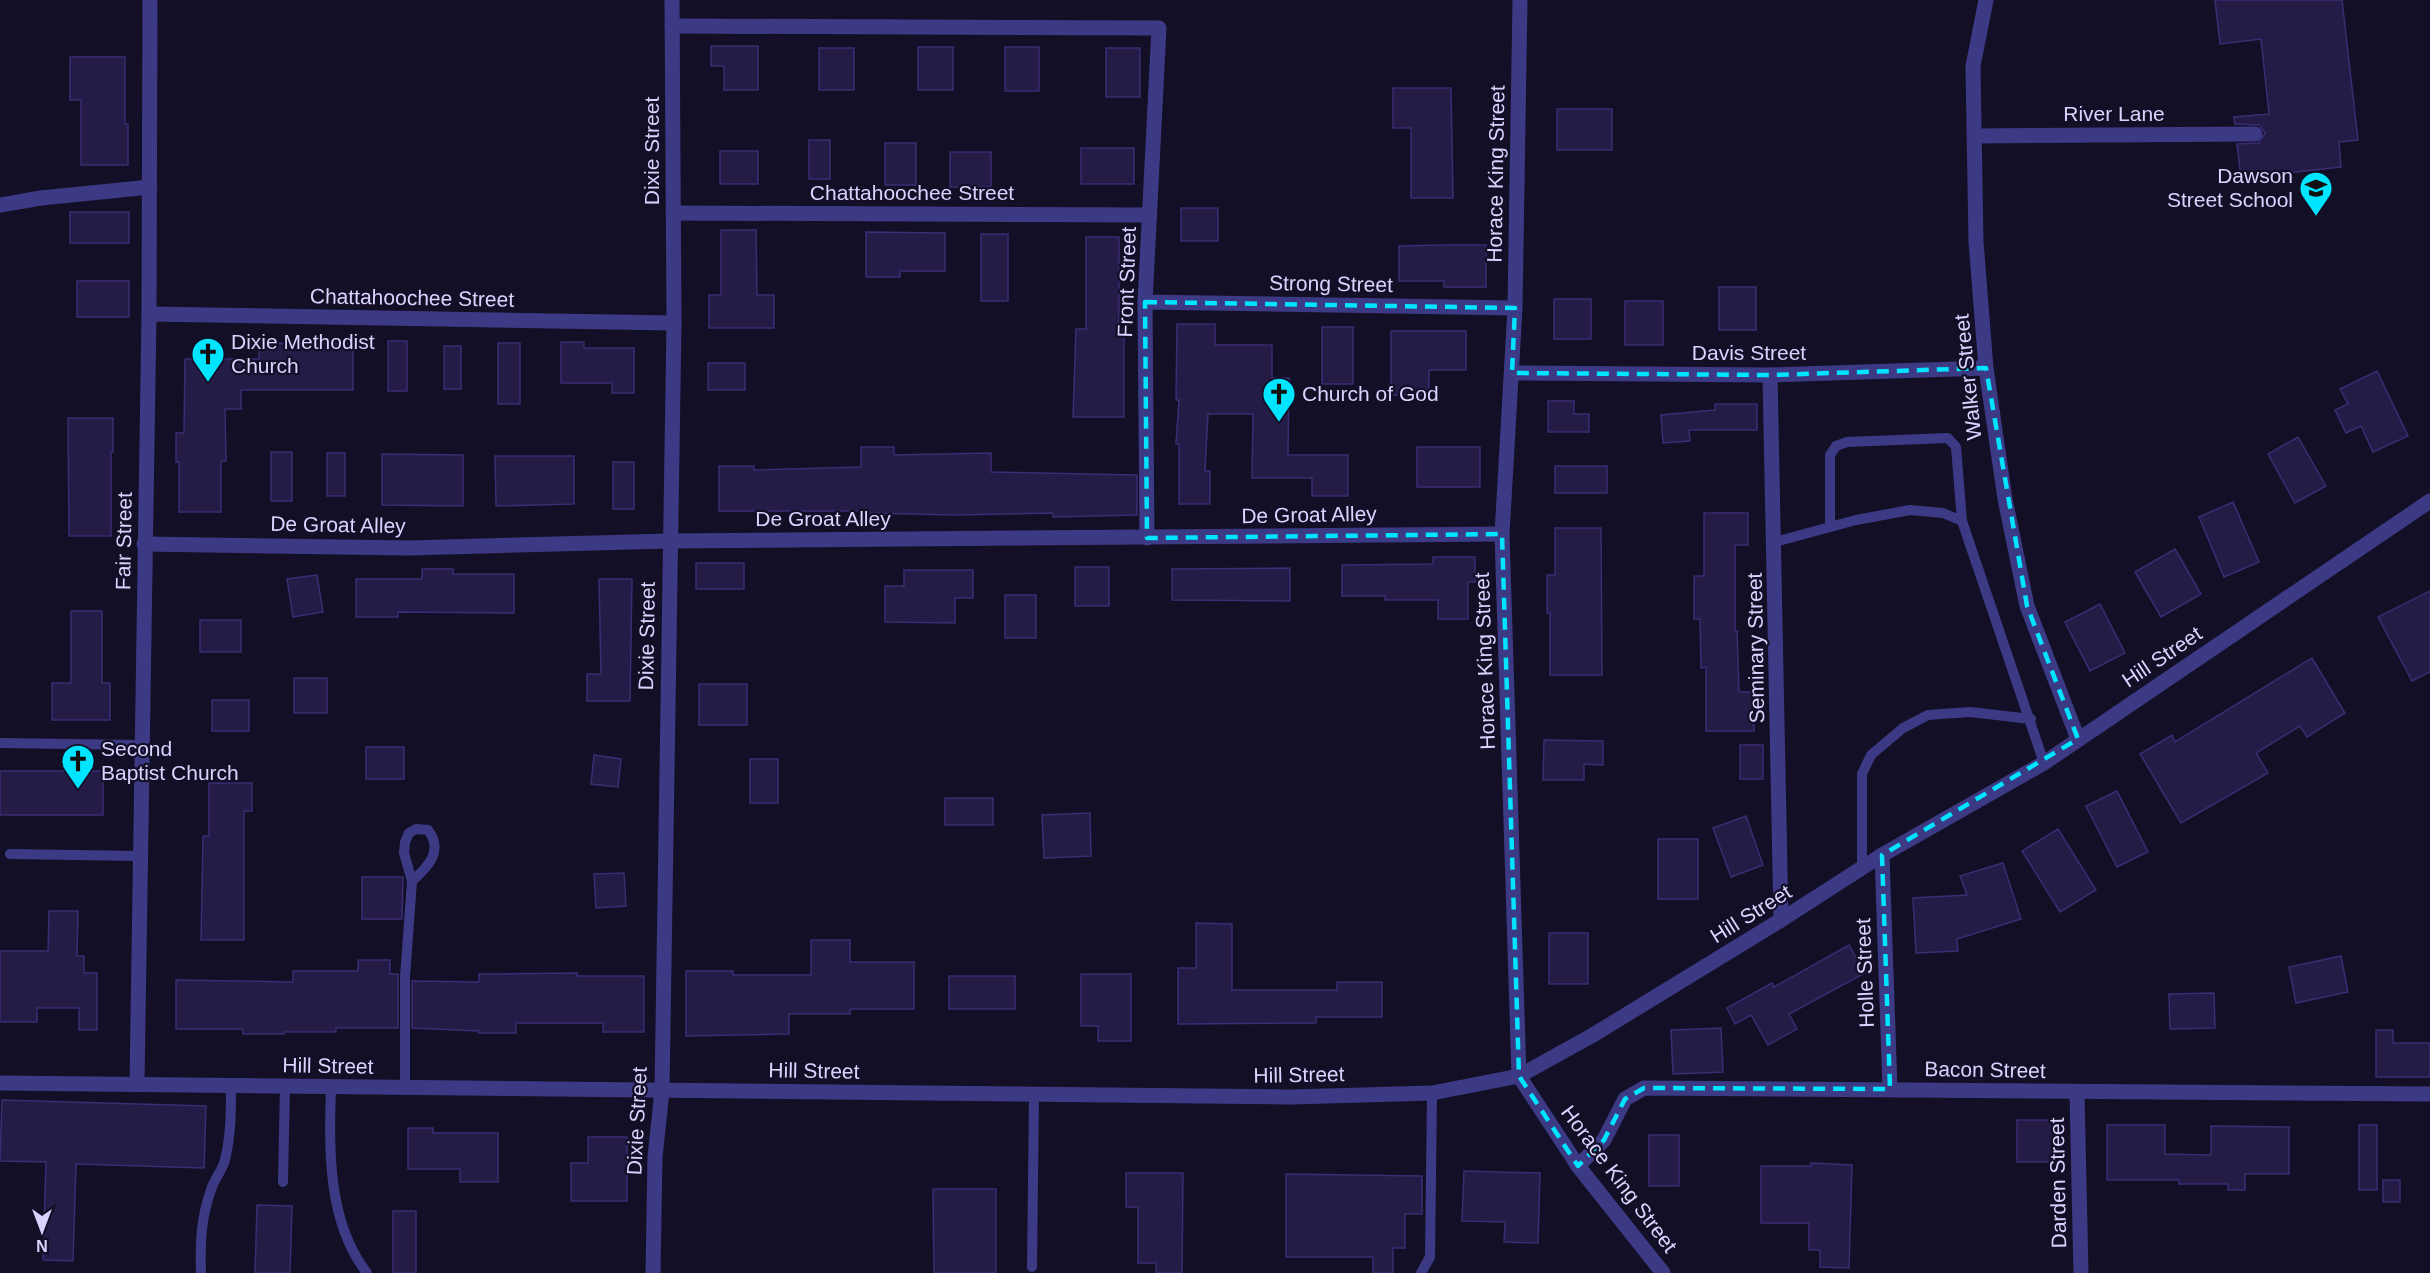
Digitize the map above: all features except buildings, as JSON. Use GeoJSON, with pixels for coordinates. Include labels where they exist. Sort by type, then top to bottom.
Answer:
{"type":"FeatureCollection","features":[{"type":"Feature","properties":{"kind":"street","name":"Fair Street"},"geometry":{"type":"LineString","coordinates":[[137,1083],[149,314],[150,0]]}},
{"type":"Feature","properties":{"kind":"street","name":"Dixie Street"},"geometry":{"type":"LineString","coordinates":[[652,1273],[655,1157],[662,1091],[674,323],[672,0]]}},
{"type":"Feature","properties":{"kind":"street","name":"Horace King Street"},"geometry":{"type":"LineString","coordinates":[[1520,0],[1515,308],[1502,534],[1520,1076],[1578,1166],[1663,1273]]}},
{"type":"Feature","properties":{"kind":"street","name":"Walker Street"},"geometry":{"type":"LineString","coordinates":[[1986,0],[1973,66],[1976,242],[1986,368],[2005,499],[2027,606],[2078,739]]}},
{"type":"Feature","properties":{"kind":"street","name":"Front Street"},"geometry":{"type":"LineString","coordinates":[[672,26],[1159,28],[1145,302],[1147,538]]}},
{"type":"Feature","properties":{"kind":"street","name":"River Lane"},"geometry":{"type":"LineString","coordinates":[[1974,136],[2255,134]]}},
{"type":"Feature","properties":{"kind":"street"},"geometry":{"type":"LineString","coordinates":[[0,205],[42,198],[150,187]]}},
{"type":"Feature","properties":{"kind":"street","name":"Chattahoochee Street"},"geometry":{"type":"LineString","coordinates":[[673,213],[1150,215]]}},
{"type":"Feature","properties":{"kind":"street","name":"Strong Street"},"geometry":{"type":"LineString","coordinates":[[1145,302],[1515,308]]}},
{"type":"Feature","properties":{"kind":"street","name":"Chattahoochee Street"},"geometry":{"type":"LineString","coordinates":[[149,314],[674,323]]}},
{"type":"Feature","properties":{"kind":"street","name":"Davis Street"},"geometry":{"type":"LineString","coordinates":[[1512,373],[1770,375],[1986,368]]}},
{"type":"Feature","properties":{"kind":"street","name":"Seminary Street"},"geometry":{"type":"LineString","coordinates":[[1770,375],[1781,921]]}},
{"type":"Feature","properties":{"kind":"street","name":"Hill Street"},"geometry":{"type":"LineString","coordinates":[[0,1083],[1292,1097],[1432,1093],[1520,1076],[1593,1035],[1781,921],[1882,855],[2044,763],[2430,501]]}},
{"type":"Feature","properties":{"kind":"street","name":"De Groat Alley"},"geometry":{"type":"LineString","coordinates":[[144,543],[409,548],[669,541],[1502,534]]}},
{"type":"Feature","properties":{"kind":"street","name":"Holle Street"},"geometry":{"type":"LineString","coordinates":[[1882,855],[1890,1089]]}},
{"type":"Feature","properties":{"kind":"street","name":"Bacon Street"},"geometry":{"type":"LineString","coordinates":[[1578,1166],[1604,1140],[1625,1099],[1644,1088],[2430,1094]]}},
{"type":"Feature","properties":{"kind":"street","name":"Darden Street"},"geometry":{"type":"LineString","coordinates":[[2077,1093],[2080,1273]]}},
{"type":"Feature","properties":{"kind":"lane"},"geometry":{"type":"LineString","coordinates":[[1830,526],[1830,455],[1836,446],[1847,442],[1948,438],[1956,447],[1962,521],[2031,719],[2044,763]]}},
{"type":"Feature","properties":{"kind":"lane"},"geometry":{"type":"LineString","coordinates":[[1775,542],[1856,519],[1910,510],[1943,513],[1962,521]]}},
{"type":"Feature","properties":{"kind":"lane"},"geometry":{"type":"LineString","coordinates":[[1863,869],[1862,774],[1870,755],[1903,728],[1928,715],[1970,712],[2031,719]]}},
{"type":"Feature","properties":{"kind":"lane"},"geometry":{"type":"LineString","coordinates":[[0,743],[142,745]]}},
{"type":"Feature","properties":{"kind":"lane"},"geometry":{"type":"LineString","coordinates":[[405,1088],[405,977],[412,881],[404,853],[409,833],[416,829],[428,830],[434,837],[434,852],[429,867],[412,881]]}},
{"type":"Feature","properties":{"kind":"lane"},"geometry":{"type":"LineString","coordinates":[[10,854],[140,856]]}},
{"type":"Feature","properties":{"kind":"lane"},"geometry":{"type":"LineString","coordinates":[[201,1273],[203,1213],[224,1163],[231,1130],[231,1086]]}},
{"type":"Feature","properties":{"kind":"lane"},"geometry":{"type":"LineString","coordinates":[[283,1182],[285,1086]]}},
{"type":"Feature","properties":{"kind":"lane"},"geometry":{"type":"LineString","coordinates":[[331,1087],[330,1134],[334,1185],[346,1237],[367,1273]]}},
{"type":"Feature","properties":{"kind":"lane"},"geometry":{"type":"LineString","coordinates":[[1422,1273],[1430,1257],[1432,1093]]}},
{"type":"Feature","properties":{"kind":"lane"},"geometry":{"type":"LineString","coordinates":[[1032,1267],[1034,1095]]}},
{"type":"Feature","properties":{"kind":"highlighted area"},"geometry":{"type":"Polygon","coordinates":[[[1145,302],[1515,308],[1512,373],[1770,375],[1986,368],[2027,606],[2078,739],[1882,855],[1890,1089],[1644,1088],[1625,1099],[1604,1140],[1578,1166],[1519,1076],[1502,534],[1147,538],[1145,302]]]}},
{"type":"Feature","properties":{"kind":"place","name":"Dawson Street School"},"geometry":{"type":"Point","coordinates":[2316,217]}},
{"type":"Feature","properties":{"kind":"place","name":"Dixie Methodist Church"},"geometry":{"type":"Point","coordinates":[208,383]}},
{"type":"Feature","properties":{"kind":"place","name":"Church of God"},"geometry":{"type":"Point","coordinates":[1279,423]}},
{"type":"Feature","properties":{"kind":"place","name":"Second Baptist Church"},"geometry":{"type":"Point","coordinates":[78,790]}}]}
